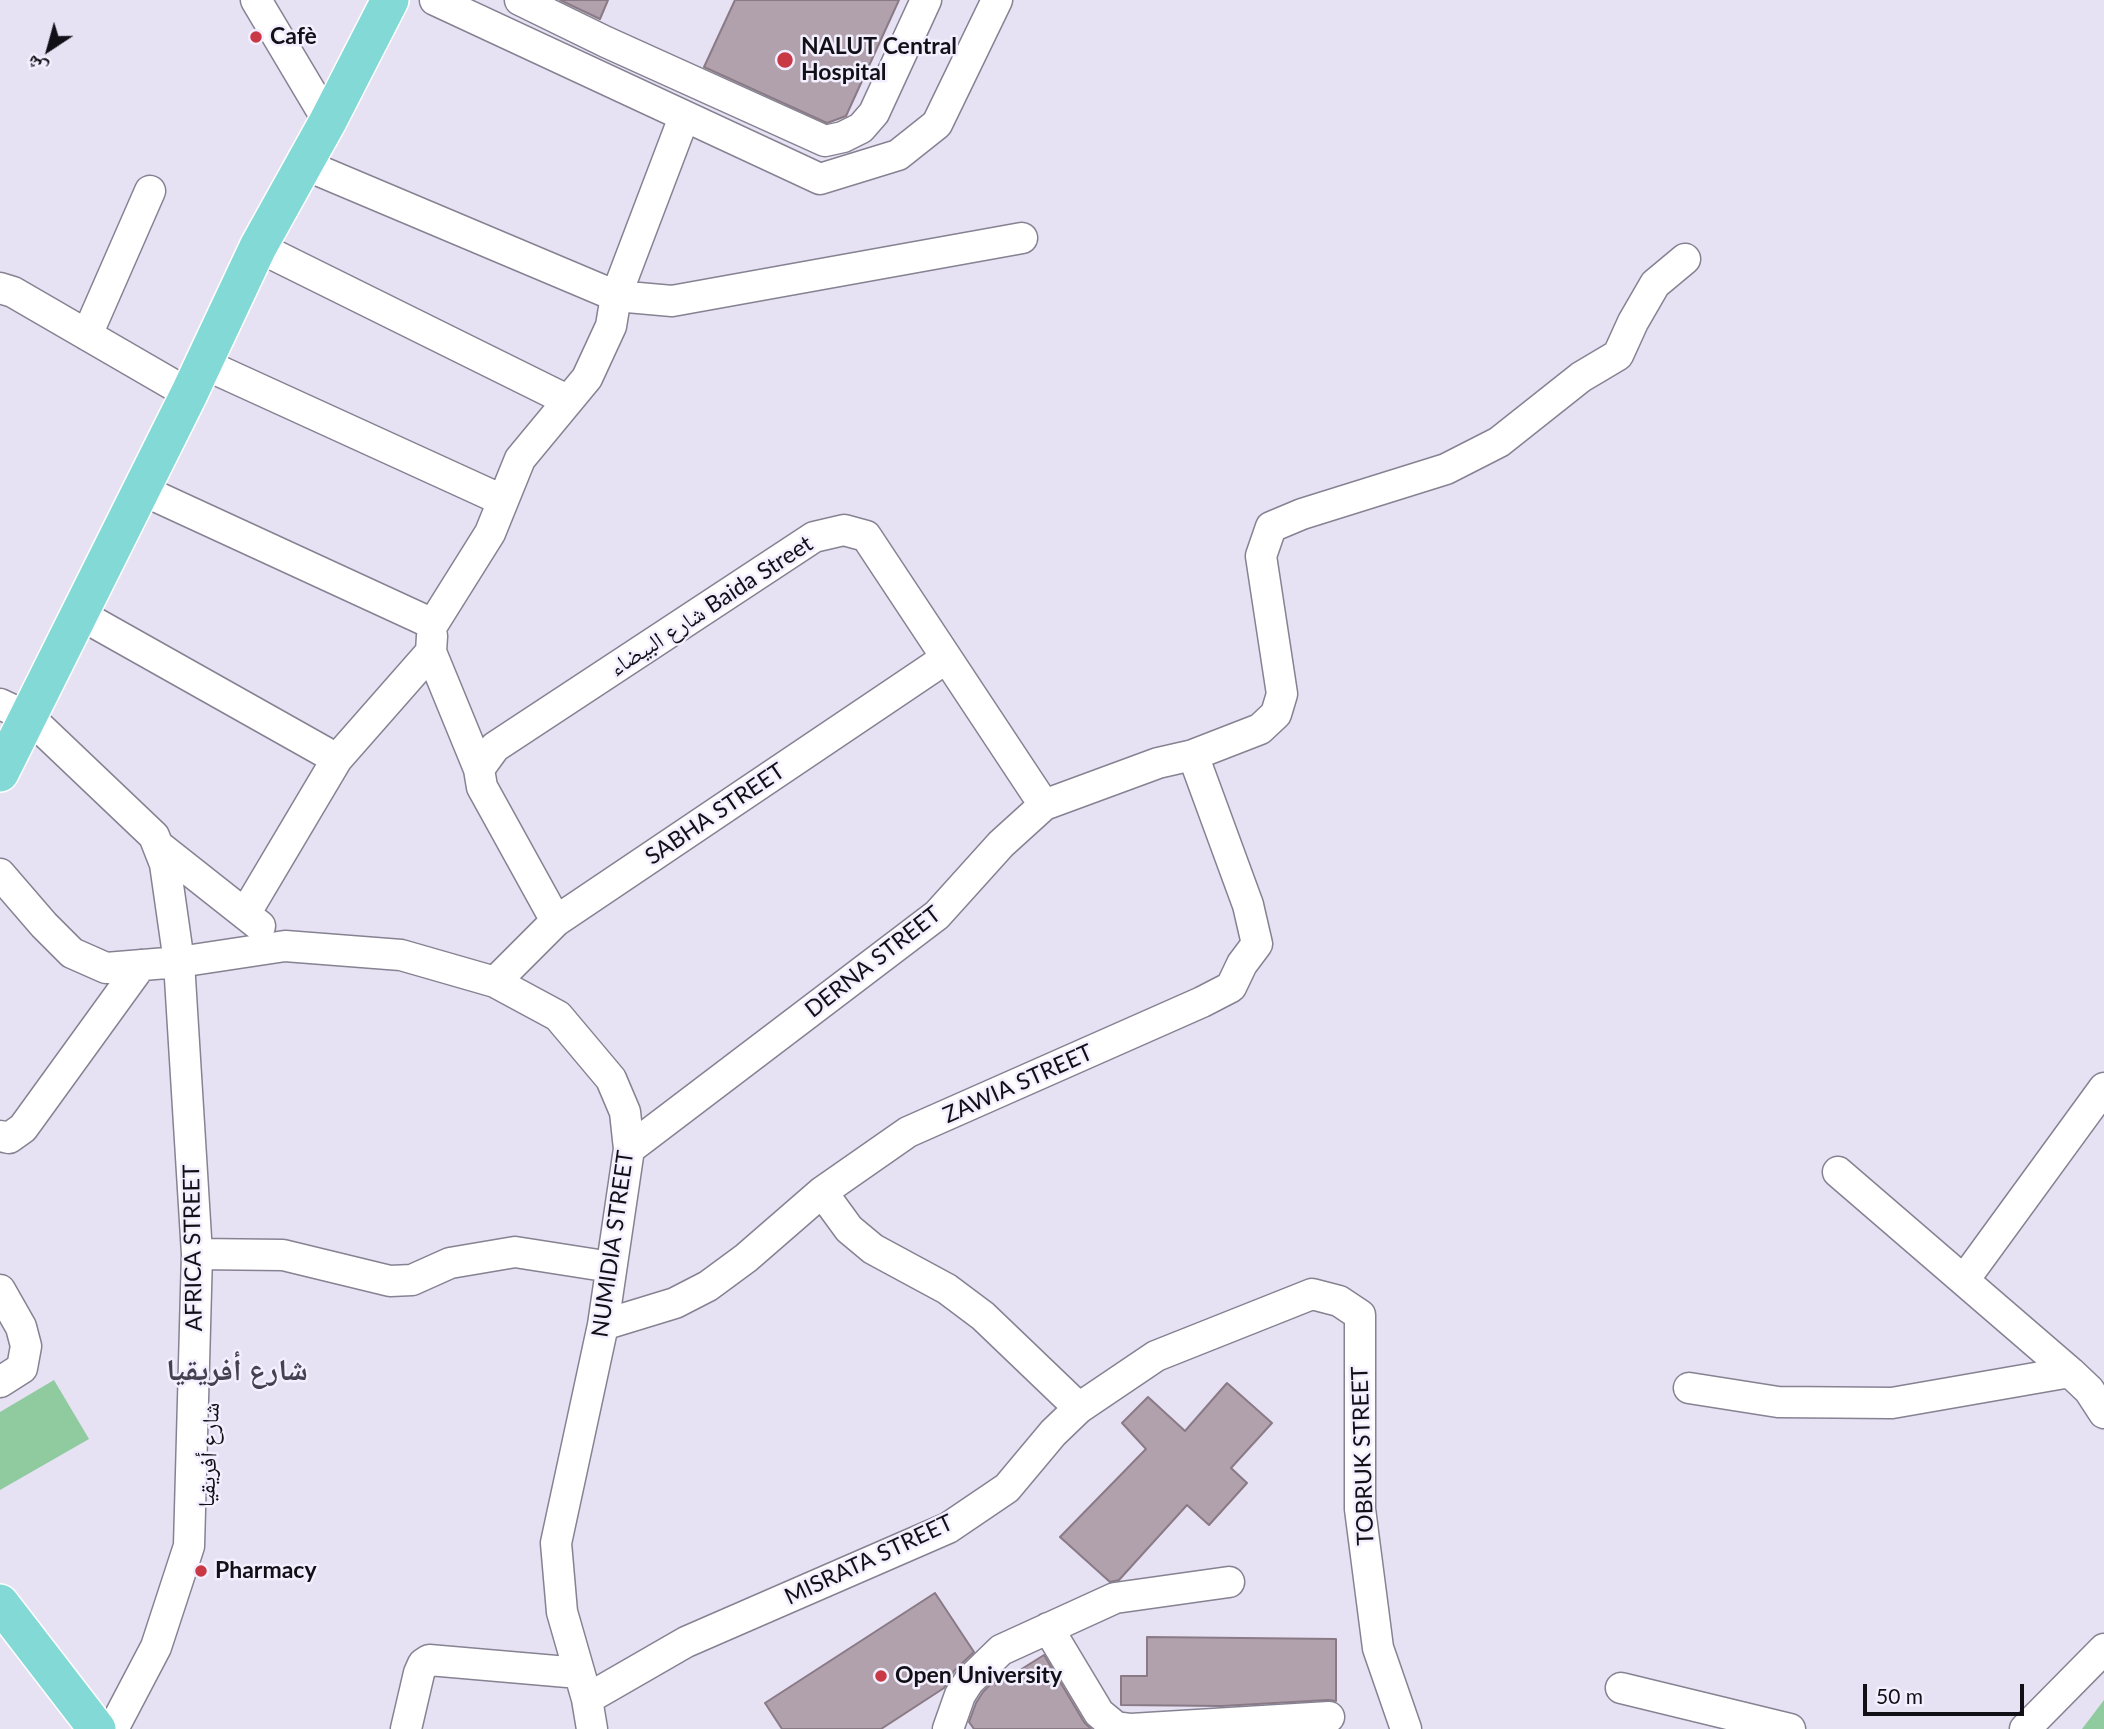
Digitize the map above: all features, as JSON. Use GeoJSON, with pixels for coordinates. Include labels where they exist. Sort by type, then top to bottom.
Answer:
{"type":"FeatureCollection","features":[{"type":"Feature","properties":{"kind":"main road"},"geometry":{"type":"LineString","coordinates":[[0,773],[15,711],[80,615],[197,379],[258,247],[328,121],[390,0]]}},
{"type":"Feature","properties":{"kind":"main road"},"geometry":{"type":"LineString","coordinates":[[0,1603],[97,1729]]}},
{"type":"Feature","properties":{"kind":"street"},"geometry":{"type":"LineString","coordinates":[[256,0],[328,121]]}},
{"type":"Feature","properties":{"kind":"street"},"geometry":{"type":"LineString","coordinates":[[435,0],[820,178],[898,155],[937,124],[997,0]]}},
{"type":"Feature","properties":{"kind":"street"},"geometry":{"type":"LineString","coordinates":[[520,0],[618,48],[825,141],[843,137],[861,128],[874,113],[926,0]]}},
{"type":"Feature","properties":{"kind":"street"},"geometry":{"type":"LineString","coordinates":[[245,914],[337,759],[432,638],[490,533],[520,459],[587,378],[611,326],[616,296],[684,117]]}},
{"type":"Feature","properties":{"kind":"street"},"geometry":{"type":"LineString","coordinates":[[303,164],[616,296],[672,301],[1021,238]]}},
{"type":"Feature","properties":{"kind":"street"},"geometry":{"type":"LineString","coordinates":[[87,335],[150,191]]}},
{"type":"Feature","properties":{"kind":"street"},"geometry":{"type":"LineString","coordinates":[[258,247],[567,400]]}},
{"type":"Feature","properties":{"kind":"street","name":"DERNA STREET"},"geometry":{"type":"LineString","coordinates":[[629,1149],[937,915],[1001,844],[1044,805],[1158,763],[1193,755],[1260,729],[1276,714],[1282,694],[1261,556],[1270,527],[1301,514],[1446,469],[1499,442],[1581,377],[1618,355],[1654,284],[1685,258]]}},
{"type":"Feature","properties":{"kind":"street"},"geometry":{"type":"LineString","coordinates":[[0,288],[13,292],[87,335],[502,500]]}},
{"type":"Feature","properties":{"kind":"street"},"geometry":{"type":"LineString","coordinates":[[142,490],[432,638],[479,769],[482,787],[556,921]]}},
{"type":"Feature","properties":{"kind":"street","name":"شارع البيضاء Baida Street"},"geometry":{"type":"LineString","coordinates":[[479,769],[495,747],[814,537],[844,530],[866,536],[1044,805]]}},
{"type":"Feature","properties":{"kind":"street"},"geometry":{"type":"LineString","coordinates":[[80,615],[337,759]]}},
{"type":"Feature","properties":{"kind":"street","name":"SABHA STREET"},"geometry":{"type":"LineString","coordinates":[[495,982],[556,921],[945,659]]}},
{"type":"Feature","properties":{"kind":"street"},"geometry":{"type":"LineString","coordinates":[[0,874],[72,953],[106,968],[189,961],[165,864],[154,836],[15,711]]}},
{"type":"Feature","properties":{"kind":"street","name":"ZAWIA STREET"},"geometry":{"type":"LineString","coordinates":[[603,1325],[675,1303],[708,1286],[746,1258],[822,1192],[908,1132],[1231,987],[1242,964],[1257,944],[1248,905],[1193,755]]}},
{"type":"Feature","properties":{"kind":"street"},"geometry":{"type":"LineString","coordinates":[[160,847],[285,946]]}},
{"type":"Feature","properties":{"kind":"street","name":"NUMIDIA STREET"},"geometry":{"type":"LineString","coordinates":[[189,961],[285,946],[401,955],[495,982],[558,1016],[611,1079],[625,1112],[629,1149],[603,1325],[556,1543],[562,1612],[592,1729]]}},
{"type":"Feature","properties":{"kind":"street","name":"AFRICA STREET"},"geometry":{"type":"LineString","coordinates":[[113,1729],[156,1647],[189,1546],[204,1254],[189,961]]}},
{"type":"Feature","properties":{"kind":"street"},"geometry":{"type":"LineString","coordinates":[[0,1136],[9,1138],[23,1128],[141,965]]}},
{"type":"Feature","properties":{"kind":"street"},"geometry":{"type":"LineString","coordinates":[[1964,1280],[2104,1088]]}},
{"type":"Feature","properties":{"kind":"street"},"geometry":{"type":"LineString","coordinates":[[1838,1172],[2092,1387]]}},
{"type":"Feature","properties":{"kind":"street"},"geometry":{"type":"LineString","coordinates":[[822,1192],[849,1229],[865,1242],[947,1289],[983,1316],[1079,1408]]}},
{"type":"Feature","properties":{"kind":"street"},"geometry":{"type":"LineString","coordinates":[[204,1254],[283,1255],[390,1282],[412,1280],[450,1263],[516,1252],[611,1267]]}},
{"type":"Feature","properties":{"kind":"street","name":"شارع أفريقيا"},"geometry":{"type":"LineString","coordinates":[[134,1729],[173,1635],[204,1536],[214,1364],[204,1254]]}},
{"type":"Feature","properties":{"kind":"street"},"geometry":{"type":"LineString","coordinates":[[0,1290],[21,1327],[26,1346],[22,1368],[0,1382]]}},
{"type":"Feature","properties":{"kind":"street","name":"MISRATA STREET"},"geometry":{"type":"LineString","coordinates":[[583,1686],[948,1528],[1007,1488],[1053,1433],[1079,1408],[1156,1356],[1312,1294]]}},
{"type":"Feature","properties":{"kind":"street","name":"TOBRUK STREET"},"geometry":{"type":"LineString","coordinates":[[1312,1294],[1339,1301],[1360,1315],[1360,1509],[1378,1648],[1406,1729]]}},
{"type":"Feature","properties":{"kind":"street"},"geometry":{"type":"LineString","coordinates":[[1689,1388],[1777,1402],[1892,1403],[2092,1387]]}},
{"type":"Feature","properties":{"kind":"street"},"geometry":{"type":"LineString","coordinates":[[948,1729],[960,1695],[969,1681],[1001,1650],[1115,1598],[1229,1582]]}},
{"type":"Feature","properties":{"kind":"street"},"geometry":{"type":"LineString","coordinates":[[1048,1629],[1099,1713],[1116,1727],[1131,1729],[1329,1717]]}},
{"type":"Feature","properties":{"kind":"street"},"geometry":{"type":"LineString","coordinates":[[2030,1727],[2104,1649]]}},
{"type":"Feature","properties":{"kind":"street"},"geometry":{"type":"LineString","coordinates":[[406,1729],[419,1673],[423,1664],[429,1660],[583,1686]]}},
{"type":"Feature","properties":{"kind":"street"},"geometry":{"type":"LineString","coordinates":[[1621,1688],[1790,1729]]}},
{"type":"Feature","properties":{"kind":"green space"},"geometry":{"type":"Polygon","coordinates":[[[54,1380],[89,1439],[0,1490],[0,1412],[54,1380]]]}},
{"type":"Feature","properties":{"kind":"green space"},"geometry":{"type":"Polygon","coordinates":[[[2104,1700],[2104,1729],[2082,1729],[2104,1700]]]}},
{"type":"Feature","properties":{"kind":"building"},"geometry":{"type":"Polygon","coordinates":[[[560,0],[608,0],[600,19],[560,0]]]}},
{"type":"Feature","properties":{"kind":"building"},"geometry":{"type":"Polygon","coordinates":[[[735,0],[899,0],[846,116],[827,123],[704,67],[735,0]]]}},
{"type":"Feature","properties":{"kind":"building"},"geometry":{"type":"Polygon","coordinates":[[[1227,1383],[1272,1423],[1231,1468],[1247,1483],[1209,1525],[1187,1505],[1119,1580],[1110,1582],[1060,1537],[1146,1449],[1122,1423],[1148,1397],[1185,1431],[1227,1383]]]}},
{"type":"Feature","properties":{"kind":"building"},"geometry":{"type":"Polygon","coordinates":[[[935,1593],[974,1652],[954,1671],[944,1688],[881,1729],[782,1729],[765,1703],[935,1593]]]}},
{"type":"Feature","properties":{"kind":"building"},"geometry":{"type":"Polygon","coordinates":[[[1147,1637],[1336,1639],[1336,1701],[1222,1706],[1121,1705],[1121,1676],[1147,1676],[1147,1637]]]}},
{"type":"Feature","properties":{"kind":"building"},"geometry":{"type":"Polygon","coordinates":[[[1044,1655],[1084,1722],[1091,1729],[974,1729],[969,1722],[983,1692],[994,1681],[996,1685],[1044,1655]]]}},
{"type":"Feature","properties":{"kind":"place","name":"Cafè"},"geometry":{"type":"Point","coordinates":[256,37]}},
{"type":"Feature","properties":{"kind":"place","name":"NALUT Central Hospital"},"geometry":{"type":"Point","coordinates":[785,60]}},
{"type":"Feature","properties":{"kind":"place","name":"Pharmacy"},"geometry":{"type":"Point","coordinates":[201,1571]}},
{"type":"Feature","properties":{"kind":"place","name":"Open University"},"geometry":{"type":"Point","coordinates":[881,1676]}},
{"type":"Feature","properties":{"kind":"district","name":"شارع أفريقيا"},"geometry":{"type":"Point","coordinates":[237,1370]}}]}
